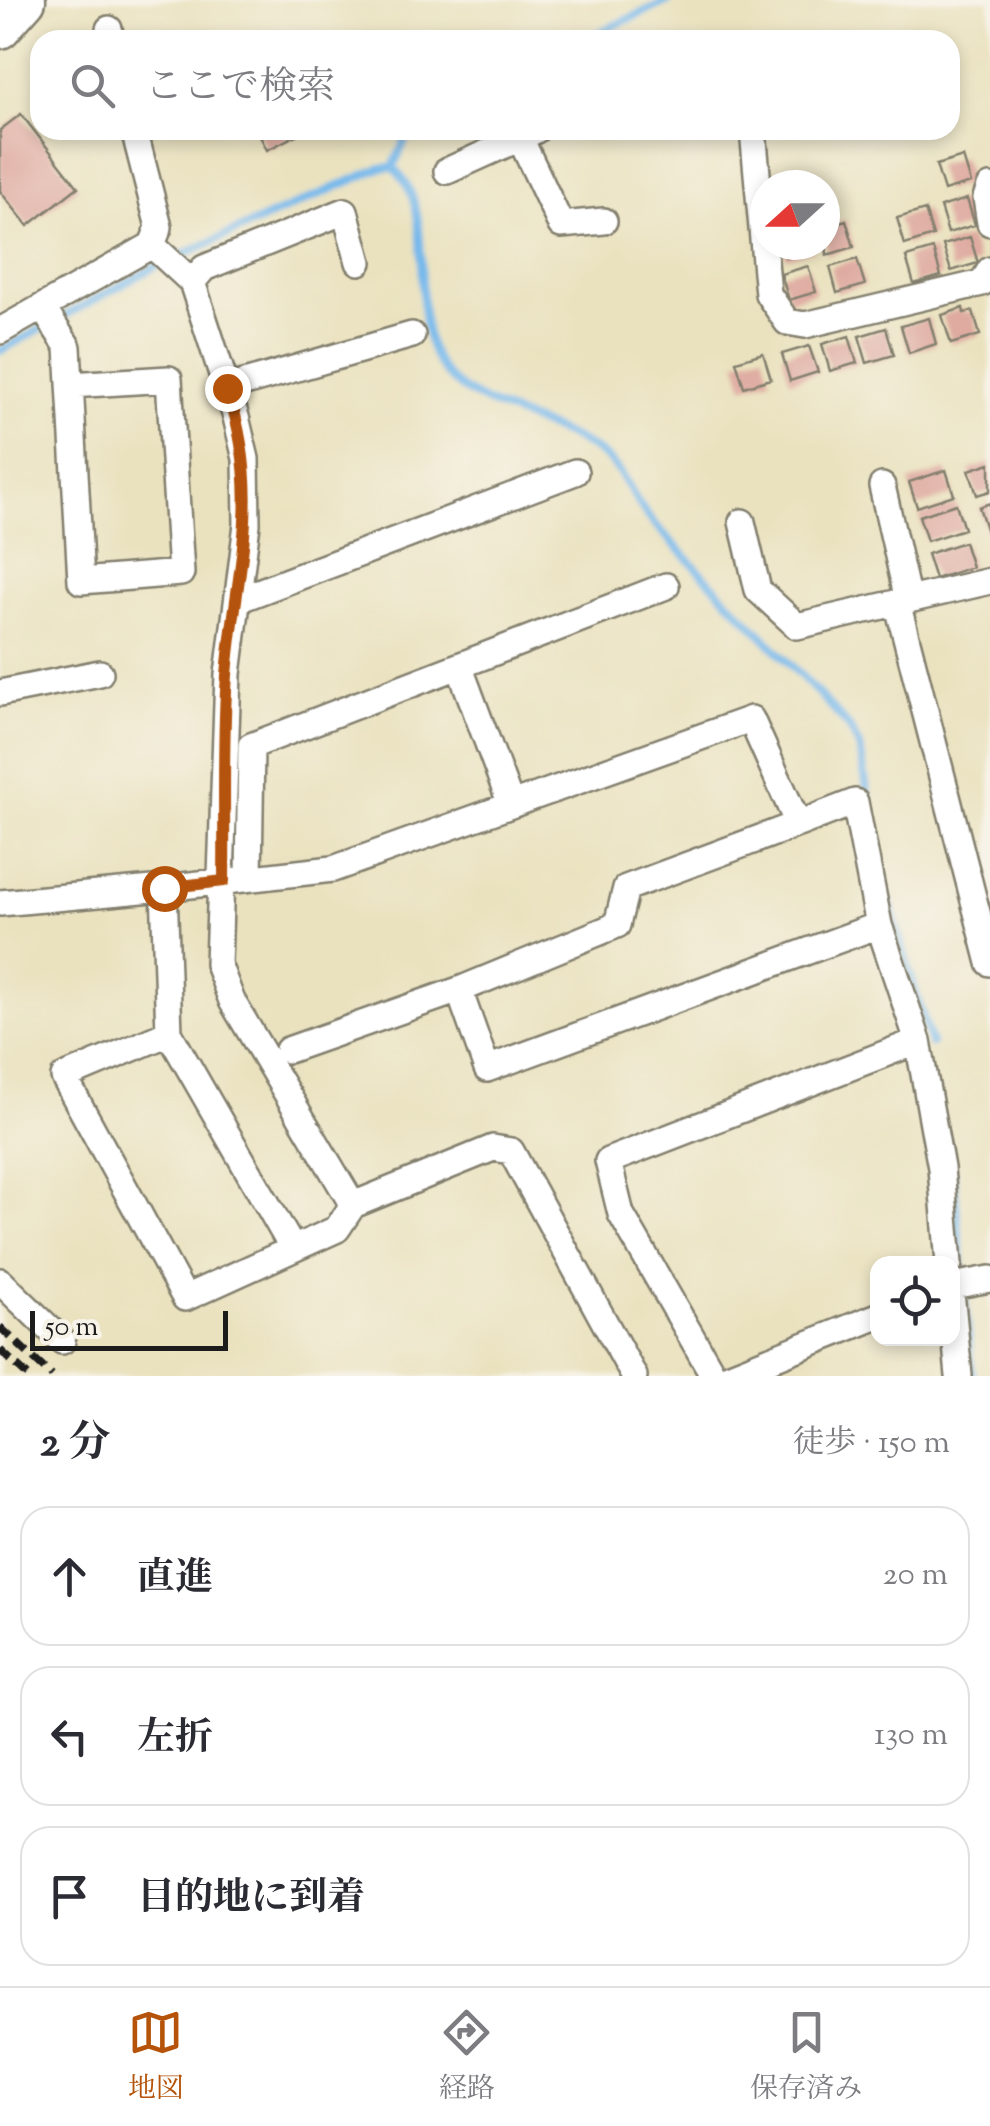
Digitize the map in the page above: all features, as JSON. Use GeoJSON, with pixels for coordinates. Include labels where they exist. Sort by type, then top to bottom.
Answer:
{"type":"FeatureCollection","features":[{"type":"Feature","properties":{"kind":"main road"},"geometry":{"type":"LineString","coordinates":[[0,28],[25,0]]}},
{"type":"Feature","properties":{"kind":"street"},"geometry":{"type":"LineString","coordinates":[[0,330],[49,317],[155,248],[159,227],[137,140]]}},
{"type":"Feature","properties":{"kind":"street"},"geometry":{"type":"LineString","coordinates":[[447,171],[515,140]]}},
{"type":"Feature","properties":{"kind":"street"},"geometry":{"type":"LineString","coordinates":[[530,140],[561,225],[604,221]]}},
{"type":"Feature","properties":{"kind":"street"},"geometry":{"type":"LineString","coordinates":[[754,140],[768,294],[788,322],[805,324],[946,295],[982,284],[990,270]]}},
{"type":"Feature","properties":{"kind":"street"},"geometry":{"type":"LineString","coordinates":[[990,186],[986,198],[990,223]]}},
{"type":"Feature","properties":{"kind":"street"},"geometry":{"type":"LineString","coordinates":[[185,276],[345,211],[360,262]]}},
{"type":"Feature","properties":{"kind":"street"},"geometry":{"type":"LineString","coordinates":[[155,248],[185,276],[227,388],[246,460],[247,524],[228,674],[237,879]]}},
{"type":"Feature","properties":{"kind":"street"},"geometry":{"type":"LineString","coordinates":[[49,317],[68,347],[70,384],[81,580],[181,573],[169,379],[70,384]]}},
{"type":"Feature","properties":{"kind":"street"},"geometry":{"type":"LineString","coordinates":[[227,388],[412,335]]}},
{"type":"Feature","properties":{"kind":"street"},"geometry":{"type":"LineString","coordinates":[[240,598],[575,472]]}},
{"type":"Feature","properties":{"kind":"street"},"geometry":{"type":"LineString","coordinates":[[882,486],[902,601],[988,949]]}},
{"type":"Feature","properties":{"kind":"street"},"geometry":{"type":"LineString","coordinates":[[742,522],[758,590],[798,626],[990,580]]}},
{"type":"Feature","properties":{"kind":"street"},"geometry":{"type":"LineString","coordinates":[[352,1204],[232,1001],[218,964],[237,879],[251,746],[666,586]]}},
{"type":"Feature","properties":{"kind":"street"},"geometry":{"type":"LineString","coordinates":[[460,668],[511,805]]}},
{"type":"Feature","properties":{"kind":"street"},"geometry":{"type":"LineString","coordinates":[[0,693],[100,673]]}},
{"type":"Feature","properties":{"kind":"street"},"geometry":{"type":"LineString","coordinates":[[0,903],[333,868],[751,719],[798,824]]}},
{"type":"Feature","properties":{"kind":"street"},"geometry":{"type":"LineString","coordinates":[[288,1050],[459,990],[617,925],[626,888],[856,802],[880,925],[918,1041],[941,1168],[948,1256]]}},
{"type":"Feature","properties":{"kind":"street"},"geometry":{"type":"LineString","coordinates":[[164,888],[169,1032],[293,1249]]}},
{"type":"Feature","properties":{"kind":"street"},"geometry":{"type":"LineString","coordinates":[[459,990],[487,1069],[880,925]]}},
{"type":"Feature","properties":{"kind":"street"},"geometry":{"type":"LineString","coordinates":[[169,1032],[64,1077],[185,1298],[337,1230],[352,1204],[493,1148],[510,1151],[634,1376]]}},
{"type":"Feature","properties":{"kind":"street"},"geometry":{"type":"LineString","coordinates":[[714,1376],[621,1214],[608,1161],[918,1041]]}},
{"type":"Feature","properties":{"kind":"street"},"geometry":{"type":"LineString","coordinates":[[960,1285],[990,1279]]}},
{"type":"Feature","properties":{"kind":"street"},"geometry":{"type":"LineString","coordinates":[[0,1281],[62,1341]]}},
{"type":"Feature","properties":{"kind":"street"},"geometry":{"type":"LineString","coordinates":[[728,1376],[870,1319]]}},
{"type":"Feature","properties":{"kind":"street"},"geometry":{"type":"LineString","coordinates":[[956,1346],[959,1376]]}},
{"type":"Feature","properties":{"kind":"building"},"geometry":{"type":"Polygon","coordinates":[[[21,114],[30,126],[30,140],[41,140],[78,187],[28,226],[0,191],[0,130],[21,114]]]}},
{"type":"Feature","properties":{"kind":"building"},"geometry":{"type":"Polygon","coordinates":[[[262,140],[286,140],[267,150],[262,140]]]}},
{"type":"Feature","properties":{"kind":"building"},"geometry":{"type":"Polygon","coordinates":[[[963,157],[971,183],[944,191],[936,165],[963,157]]]}},
{"type":"Feature","properties":{"kind":"building"},"geometry":{"type":"Polygon","coordinates":[[[967,199],[975,225],[948,233],[940,207],[967,199]]]}},
{"type":"Feature","properties":{"kind":"building"},"geometry":{"type":"Polygon","coordinates":[[[925,210],[933,236],[905,245],[897,218],[925,210]]]}},
{"type":"Feature","properties":{"kind":"building"},"geometry":{"type":"Polygon","coordinates":[[[846,220],[854,247],[840,251],[840,222],[846,220]]]}},
{"type":"Feature","properties":{"kind":"building"},"geometry":{"type":"Polygon","coordinates":[[[970,237],[978,263],[951,271],[943,245],[970,237]]]}},
{"type":"Feature","properties":{"kind":"building"},"geometry":{"type":"Polygon","coordinates":[[[933,249],[941,276],[914,284],[906,257],[933,249]]]}},
{"type":"Feature","properties":{"kind":"building"},"geometry":{"type":"Polygon","coordinates":[[[857,259],[865,285],[837,293],[830,267],[857,259]]]}},
{"type":"Feature","properties":{"kind":"building"},"geometry":{"type":"Polygon","coordinates":[[[808,266],[816,292],[789,300],[781,274],[808,266]]]}},
{"type":"Feature","properties":{"kind":"building"},"geometry":{"type":"Polygon","coordinates":[[[963,308],[964,313],[973,311],[980,335],[951,344],[942,315],[963,308]]]}},
{"type":"Feature","properties":{"kind":"building"},"geometry":{"type":"Polygon","coordinates":[[[929,318],[936,344],[909,353],[901,326],[929,318]]]}},
{"type":"Feature","properties":{"kind":"building"},"geometry":{"type":"Polygon","coordinates":[[[886,328],[894,355],[867,363],[859,336],[886,328]]]}},
{"type":"Feature","properties":{"kind":"building"},"geometry":{"type":"Polygon","coordinates":[[[849,336],[857,363],[830,371],[822,344],[849,336]]]}},
{"type":"Feature","properties":{"kind":"building"},"geometry":{"type":"Polygon","coordinates":[[[809,346],[818,372],[790,381],[782,354],[809,346]]]}},
{"type":"Feature","properties":{"kind":"building"},"geometry":{"type":"Polygon","coordinates":[[[763,353],[771,379],[744,387],[736,361],[763,353]]]}},
{"type":"Feature","properties":{"kind":"building"},"geometry":{"type":"Polygon","coordinates":[[[990,463],[990,491],[977,495],[969,470],[990,463]]]}},
{"type":"Feature","properties":{"kind":"building"},"geometry":{"type":"Polygon","coordinates":[[[946,470],[954,495],[917,507],[909,482],[946,470]]]}},
{"type":"Feature","properties":{"kind":"building"},"geometry":{"type":"Polygon","coordinates":[[[990,503],[990,531],[987,532],[979,507],[990,503]]]}},
{"type":"Feature","properties":{"kind":"building"},"geometry":{"type":"Polygon","coordinates":[[[956,504],[964,529],[927,541],[919,516],[956,504]]]}},
{"type":"Feature","properties":{"kind":"building"},"geometry":{"type":"Polygon","coordinates":[[[964,542],[972,567],[935,579],[927,554],[964,542]]]}},
{"type":"Feature","properties":{"kind":"waterway"},"geometry":{"type":"LineString","coordinates":[[605,30],[670,0]]}},
{"type":"Feature","properties":{"kind":"waterway"},"geometry":{"type":"LineString","coordinates":[[393,167],[405,140]]}},
{"type":"Feature","properties":{"kind":"waterway"},"geometry":{"type":"LineString","coordinates":[[175,258],[380,168],[393,167],[408,187],[416,212],[425,325],[433,352],[446,374],[479,398],[568,435],[606,458],[650,519],[849,727],[860,748],[882,877],[931,1044]]}},
{"type":"Feature","properties":{"kind":"waterway"},"geometry":{"type":"LineString","coordinates":[[0,351],[162,263]]}},
{"type":"Feature","properties":{"kind":"waterway"},"geometry":{"type":"LineString","coordinates":[[953,1171],[963,1277]]}},
{"type":"Feature","properties":{"kind":"waterway"},"geometry":{"type":"LineString","coordinates":[[964,1291],[972,1376]]}},
{"type":"Feature","properties":{"kind":"railway"},"geometry":{"type":"LineString","coordinates":[[0,1327],[52,1376]]}},
{"type":"Feature","properties":{"kind":"railway"},"geometry":{"type":"LineString","coordinates":[[0,1350],[28,1376]]}},
{"type":"Feature","properties":{"kind":"route"},"geometry":{"type":"LineString","coordinates":[[164,888],[224,881],[228,674],[247,524],[246,460],[227,388]]}}]}
